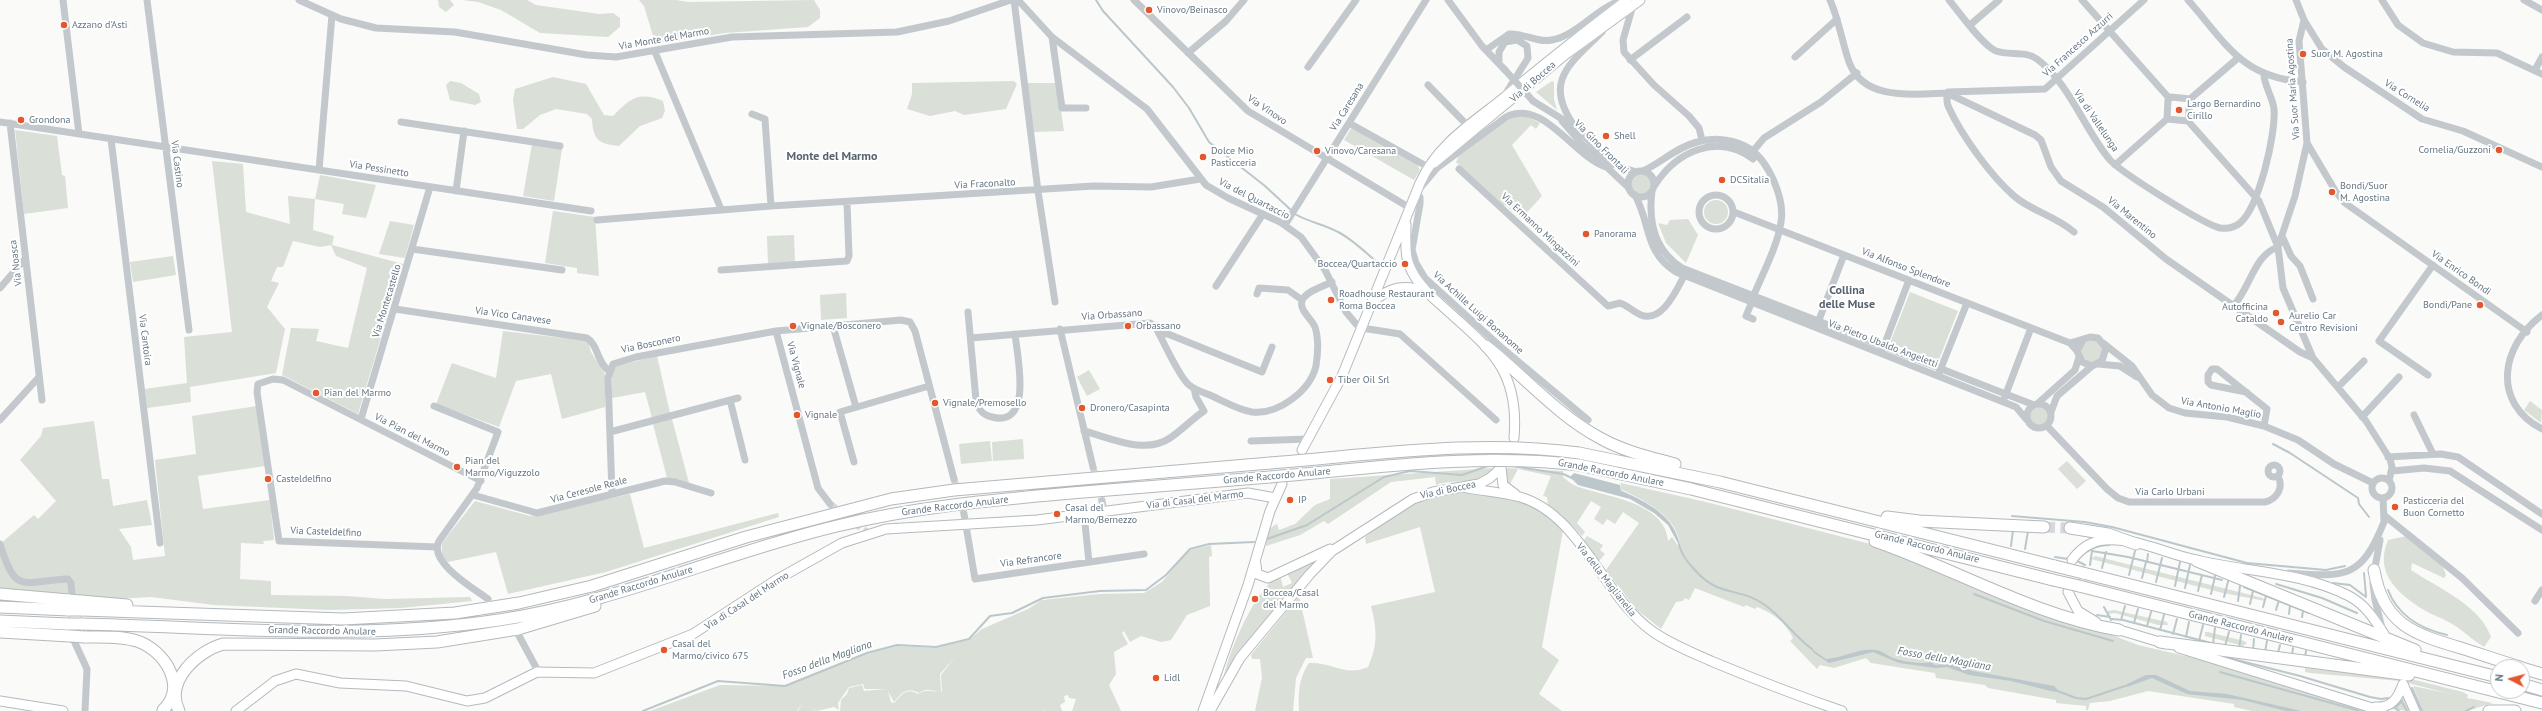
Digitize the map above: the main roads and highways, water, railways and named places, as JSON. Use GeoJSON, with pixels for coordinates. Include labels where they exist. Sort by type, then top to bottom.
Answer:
{"type":"FeatureCollection","features":[{"type":"Feature","properties":{"kind":"highway"},"geometry":{"type":"LineString","coordinates":[[1486,346],[1568,417],[1600,438],[1632,453],[1678,465],[1720,482]]}},
{"type":"Feature","properties":{"kind":"highway","name":"Grande Raccordo Anulare"},"geometry":{"type":"LineString","coordinates":[[0,607],[75,603],[213,615],[372,619],[455,613],[519,603],[592,586],[746,537],[891,499],[954,490],[1270,463],[1474,447],[1526,447],[1579,453],[1720,482],[2490,675]]}},
{"type":"Feature","properties":{"kind":"highway","name":"Grande Raccordo Anulare"},"geometry":{"type":"LineString","coordinates":[[0,621],[334,633],[404,631],[502,620],[564,607],[629,590],[807,533],[901,512],[991,500],[1477,460],[1536,461],[1579,466],[1691,489],[2542,703]]}},
{"type":"Feature","properties":{"kind":"highway"},"geometry":{"type":"LineString","coordinates":[[1842,512],[1863,513],[1912,520],[2044,527]]}},
{"type":"Feature","properties":{"kind":"highway"},"geometry":{"type":"LineString","coordinates":[[1847,528],[1868,539],[2050,611],[2092,625],[2119,630]]}},
{"type":"Feature","properties":{"kind":"highway"},"geometry":{"type":"LineString","coordinates":[[2070,528],[2108,534],[2136,544]]}},
{"type":"Feature","properties":{"kind":"highway"},"geometry":{"type":"LineString","coordinates":[[2197,561],[2375,635],[2464,668]]}},
{"type":"Feature","properties":{"kind":"highway"},"geometry":{"type":"LineString","coordinates":[[2374,570],[2378,589],[2385,605],[2407,628],[2427,638],[2495,659]]}},
{"type":"Feature","properties":{"kind":"highway"},"geometry":{"type":"LineString","coordinates":[[179,711],[176,696],[185,670],[200,654],[223,644],[375,645],[456,640],[548,621],[596,606],[629,590]]}},
{"type":"Feature","properties":{"kind":"highway"},"geometry":{"type":"LineString","coordinates":[[0,594],[75,603]]}},
{"type":"Feature","properties":{"kind":"highway"},"geometry":{"type":"LineString","coordinates":[[0,632],[73,640],[85,637],[127,638],[142,643],[158,654],[168,665],[174,682],[172,698],[162,711]]}},
{"type":"Feature","properties":{"kind":"highway"},"geometry":{"type":"LineString","coordinates":[[2160,642],[2392,674],[2442,677]]}},
{"type":"Feature","properties":{"kind":"highway"},"geometry":{"type":"LineString","coordinates":[[2530,670],[2542,674]]}},
{"type":"Feature","properties":{"kind":"highway"},"geometry":{"type":"LineString","coordinates":[[2530,686],[2542,690]]}},
{"type":"Feature","properties":{"kind":"highway"},"geometry":{"type":"LineString","coordinates":[[2489,711],[2515,711]]}},
{"type":"Feature","properties":{"kind":"main road","name":"Via di Boccea"},"geometry":{"type":"LineString","coordinates":[[1428,167],[1566,54],[1633,2]]}},
{"type":"Feature","properties":{"kind":"main road","name":"Via di Boccea"},"geometry":{"type":"LineString","coordinates":[[1302,450],[1342,376],[1415,194],[1428,167],[1442,147],[1567,44],[1633,2]]}},
{"type":"Feature","properties":{"kind":"main road","name":"Via di Boccea"},"geometry":{"type":"LineString","coordinates":[[1406,219],[1407,258],[1425,291],[1486,346],[1502,368],[1513,393],[1515,411],[1514,438]]}},
{"type":"Feature","properties":{"kind":"main road","name":"Via di Boccea"},"geometry":{"type":"LineString","coordinates":[[1372,303],[1385,293],[1400,287],[1409,286],[1425,291]]}},
{"type":"Feature","properties":{"kind":"main road","name":"Via di Boccea"},"geometry":{"type":"LineString","coordinates":[[1256,559],[1257,574],[1268,578],[1341,545],[1418,496],[1485,481],[1501,468],[1503,485],[1520,497]]}},
{"type":"Feature","properties":{"kind":"main road"},"geometry":{"type":"LineString","coordinates":[[1203,711],[1256,559],[1275,498],[1282,484]]}},
{"type":"Feature","properties":{"kind":"main road","name":"Via della Maglianella"},"geometry":{"type":"LineString","coordinates":[[1463,487],[1520,497],[1544,509],[1559,520],[1624,606],[1657,635],[1724,666],[1842,711]]}},
{"type":"Feature","properties":{"kind":"main road","name":"Via di Casal del Marmo"},"geometry":{"type":"LineString","coordinates":[[236,711],[275,681],[296,674],[340,683],[398,685],[455,699],[473,700],[490,696],[538,671],[590,674],[673,644],[711,624],[776,580],[855,537],[893,528],[967,524],[1084,514],[1248,494],[1275,498]]}},
{"type":"Feature","properties":{"kind":"main road"},"geometry":{"type":"LineString","coordinates":[[2072,560],[2084,548],[2100,540],[2112,540],[2136,544],[2197,561],[2300,579],[2349,596],[2367,609],[2384,634]]}},
{"type":"Feature","properties":{"kind":"main road","name":"Via di Boccea"},"geometry":{"type":"LineString","coordinates":[[1210,711],[1240,658],[1318,565],[1341,545]]}},
{"type":"Feature","properties":{"kind":"main road"},"geometry":{"type":"LineString","coordinates":[[2068,592],[2074,606],[2082,615],[2119,630],[2382,711]]}},
{"type":"Feature","properties":{"kind":"main road"},"geometry":{"type":"LineString","coordinates":[[2368,706],[2381,707],[2391,704],[2398,696],[2403,684],[2415,711]]}},
{"type":"Feature","properties":{"kind":"main road"},"geometry":{"type":"LineString","coordinates":[[0,701],[63,711]]}},
{"type":"Feature","properties":{"kind":"main road"},"geometry":{"type":"LineString","coordinates":[[162,711],[175,711]]}},
{"type":"Feature","properties":{"kind":"waterway"},"geometry":{"type":"LineString","coordinates":[[1096,0],[1103,11],[1173,87],[1189,108],[1209,142],[1265,186],[1292,211]]}},
{"type":"Feature","properties":{"kind":"waterway"},"geometry":{"type":"LineString","coordinates":[[1295,214],[1344,235],[1383,267]]}},
{"type":"Feature","properties":{"kind":"waterway"},"geometry":{"type":"LineString","coordinates":[[2273,444],[2290,453],[2358,498],[2359,504],[2369,517]]}},
{"type":"Feature","properties":{"kind":"waterway","name":"Fosso della Magliana"},"geometry":{"type":"LineString","coordinates":[[1267,539],[1307,525],[1384,477],[1410,471],[1462,475],[1488,466]]}},
{"type":"Feature","properties":{"kind":"waterway","name":"Fosso della Magliana"},"geometry":{"type":"LineString","coordinates":[[1512,466],[1563,474],[1574,479]]}},
{"type":"Feature","properties":{"kind":"waterway"},"geometry":{"type":"LineString","coordinates":[[2012,516],[2085,522],[2112,527],[2247,563],[2326,570],[2345,566]]}},
{"type":"Feature","properties":{"kind":"waterway"},"geometry":{"type":"LineString","coordinates":[[2011,546],[2013,530]]}},
{"type":"Feature","properties":{"kind":"waterway"},"geometry":{"type":"LineString","coordinates":[[2025,549],[2028,531]]}},
{"type":"Feature","properties":{"kind":"waterway","name":"Fosso della Magliana"},"geometry":{"type":"LineString","coordinates":[[643,711],[718,681],[785,686],[867,653],[897,645],[936,647],[969,639],[990,616],[1012,613],[1043,598],[1100,591],[1146,590],[1166,575],[1190,549],[1209,544],[1254,542]]}},
{"type":"Feature","properties":{"kind":"waterway"},"geometry":{"type":"LineString","coordinates":[[2071,554],[2085,542]]}},
{"type":"Feature","properties":{"kind":"waterway","name":"Fosso della Magliana"},"geometry":{"type":"LineString","coordinates":[[1679,545],[1686,560],[1702,578],[1720,588],[1756,599],[1765,605],[1812,649]]}},
{"type":"Feature","properties":{"kind":"waterway"},"geometry":{"type":"LineString","coordinates":[[2085,565],[2077,561],[2083,554],[2095,547],[2109,545]]}},
{"type":"Feature","properties":{"kind":"waterway"},"geometry":{"type":"LineString","coordinates":[[2092,551],[2128,557],[2222,580]]}},
{"type":"Feature","properties":{"kind":"waterway"},"geometry":{"type":"LineString","coordinates":[[2090,565],[2092,551]]}},
{"type":"Feature","properties":{"kind":"waterway"},"geometry":{"type":"LineString","coordinates":[[2129,575],[2135,551]]}},
{"type":"Feature","properties":{"kind":"waterway"},"geometry":{"type":"LineString","coordinates":[[2102,568],[2106,552]]}},
{"type":"Feature","properties":{"kind":"waterway"},"geometry":{"type":"LineString","coordinates":[[2147,562],[2148,554]]}},
{"type":"Feature","properties":{"kind":"waterway"},"geometry":{"type":"LineString","coordinates":[[2055,557],[2068,559],[2069,557]]}},
{"type":"Feature","properties":{"kind":"waterway"},"geometry":{"type":"LineString","coordinates":[[2156,582],[2162,558]]}},
{"type":"Feature","properties":{"kind":"waterway"},"geometry":{"type":"LineString","coordinates":[[2142,578],[2146,562]]}},
{"type":"Feature","properties":{"kind":"waterway"},"geometry":{"type":"LineString","coordinates":[[2175,586],[2180,562]]}},
{"type":"Feature","properties":{"kind":"waterway"},"geometry":{"type":"LineString","coordinates":[[2185,588],[2190,565]]}},
{"type":"Feature","properties":{"kind":"waterway"},"geometry":{"type":"LineString","coordinates":[[2211,594],[2216,572]]}},
{"type":"Feature","properties":{"kind":"waterway"},"geometry":{"type":"LineString","coordinates":[[2364,573],[2366,596]]}},
{"type":"Feature","properties":{"kind":"waterway"},"geometry":{"type":"LineString","coordinates":[[2198,591],[2202,575]]}},
{"type":"Feature","properties":{"kind":"waterway"},"geometry":{"type":"LineString","coordinates":[[2224,597],[2229,578]]}},
{"type":"Feature","properties":{"kind":"waterway"},"geometry":{"type":"LineString","coordinates":[[2333,583],[2350,585],[2366,597]]}},
{"type":"Feature","properties":{"kind":"waterway"},"geometry":{"type":"LineString","coordinates":[[2245,584],[2244,587],[2309,613]]}},
{"type":"Feature","properties":{"kind":"waterway"},"geometry":{"type":"LineString","coordinates":[[2276,584],[2322,598],[2357,613]]}},
{"type":"Feature","properties":{"kind":"waterway"},"geometry":{"type":"LineString","coordinates":[[2238,601],[2240,586]]}},
{"type":"Feature","properties":{"kind":"waterway"},"geometry":{"type":"LineString","coordinates":[[2388,590],[2392,599],[2404,614],[2428,629],[2447,635]]}},
{"type":"Feature","properties":{"kind":"waterway"},"geometry":{"type":"LineString","coordinates":[[2250,604],[2253,591]]}},
{"type":"Feature","properties":{"kind":"waterway"},"geometry":{"type":"LineString","coordinates":[[1974,594],[2044,621],[2113,641]]}},
{"type":"Feature","properties":{"kind":"waterway"},"geometry":{"type":"LineString","coordinates":[[2263,607],[2266,596]]}},
{"type":"Feature","properties":{"kind":"waterway"},"geometry":{"type":"LineString","coordinates":[[2276,610],[2279,600]]}},
{"type":"Feature","properties":{"kind":"waterway"},"geometry":{"type":"LineString","coordinates":[[2289,614],[2290,605]]}},
{"type":"Feature","properties":{"kind":"waterway"},"geometry":{"type":"LineString","coordinates":[[2121,620],[2125,606]]}},
{"type":"Feature","properties":{"kind":"waterway"},"geometry":{"type":"LineString","coordinates":[[2104,607],[2111,620]]}},
{"type":"Feature","properties":{"kind":"waterway"},"geometry":{"type":"LineString","coordinates":[[2134,623],[2138,609]]}},
{"type":"Feature","properties":{"kind":"waterway"},"geometry":{"type":"LineString","coordinates":[[2302,617],[2303,611]]}},
{"type":"Feature","properties":{"kind":"waterway"},"geometry":{"type":"LineString","coordinates":[[2147,626],[2151,612]]}},
{"type":"Feature","properties":{"kind":"waterway"},"geometry":{"type":"LineString","coordinates":[[2097,615],[2110,617]]}},
{"type":"Feature","properties":{"kind":"waterway"},"geometry":{"type":"LineString","coordinates":[[2160,630],[2164,615]]}},
{"type":"Feature","properties":{"kind":"waterway"},"geometry":{"type":"LineString","coordinates":[[2112,619],[2123,620],[2211,643]]}},
{"type":"Feature","properties":{"kind":"waterway"},"geometry":{"type":"LineString","coordinates":[[2173,634],[2177,619]]}},
{"type":"Feature","properties":{"kind":"waterway"},"geometry":{"type":"LineString","coordinates":[[2186,637],[2189,622]]}},
{"type":"Feature","properties":{"kind":"waterway"},"geometry":{"type":"LineString","coordinates":[[2199,641],[2203,625]]}},
{"type":"Feature","properties":{"kind":"waterway"},"geometry":{"type":"LineString","coordinates":[[2213,644],[2215,628]]}},
{"type":"Feature","properties":{"kind":"waterway"},"geometry":{"type":"LineString","coordinates":[[2225,646],[2229,632]]}},
{"type":"Feature","properties":{"kind":"waterway"},"geometry":{"type":"LineString","coordinates":[[2239,649],[2241,635]]}},
{"type":"Feature","properties":{"kind":"waterway"},"geometry":{"type":"LineString","coordinates":[[2253,651],[2254,639]]}},
{"type":"Feature","properties":{"kind":"waterway"},"geometry":{"type":"LineString","coordinates":[[2265,652],[2267,641]]}},
{"type":"Feature","properties":{"kind":"waterway"},"geometry":{"type":"LineString","coordinates":[[2278,653],[2280,645]]}},
{"type":"Feature","properties":{"kind":"waterway"},"geometry":{"type":"LineString","coordinates":[[2292,655],[2293,648]]}},
{"type":"Feature","properties":{"kind":"waterway"},"geometry":{"type":"LineString","coordinates":[[2305,657],[2306,651]]}},
{"type":"Feature","properties":{"kind":"waterway"},"geometry":{"type":"LineString","coordinates":[[2229,658],[2300,676],[2370,697],[2381,699],[2388,698]]}},
{"type":"Feature","properties":{"kind":"waterway"},"geometry":{"type":"LineString","coordinates":[[2220,672],[2360,711]]}},
{"type":"Feature","properties":{"kind":"waterway","name":"Fosso della Magliana"},"geometry":{"type":"LineString","coordinates":[[2055,690],[2076,698],[2086,699],[2128,685]]}},
{"type":"Feature","properties":{"kind":"waterway"},"geometry":{"type":"LineString","coordinates":[[2412,688],[2422,711]]}},
{"type":"Feature","properties":{"kind":"waterway"},"geometry":{"type":"LineString","coordinates":[[2399,711],[2395,708],[2402,701]]}},
{"type":"Feature","properties":{"kind":"waterway"},"geometry":{"type":"LineString","coordinates":[[2402,702],[2407,711]]}},
{"type":"Feature","properties":{"kind":"waterway"},"geometry":{"type":"LineString","coordinates":[[2466,711],[2474,707]]}},
{"type":"Feature","properties":{"kind":"tunnel"},"geometry":{"type":"LineString","coordinates":[[1093,467],[1102,501]]}},
{"type":"Feature","properties":{"kind":"tunnel"},"geometry":{"type":"LineString","coordinates":[[954,479],[964,514]]}},
{"type":"Feature","properties":{"kind":"tunnel"},"geometry":{"type":"LineString","coordinates":[[830,504],[868,533]]}},
{"type":"Feature","properties":{"kind":"tunnel"},"geometry":{"type":"LineString","coordinates":[[2044,527],[2070,528]]}},
{"type":"Feature","properties":{"kind":"place","name":"Vinovo/Beinasco"},"geometry":{"type":"Point","coordinates":[1149,10]}},
{"type":"Feature","properties":{"kind":"place","name":"Azzano d'Asti"},"geometry":{"type":"Point","coordinates":[64,25]}},
{"type":"Feature","properties":{"kind":"place","name":"Suor M. Agostina"},"geometry":{"type":"Point","coordinates":[2303,54]}},
{"type":"Feature","properties":{"kind":"place","name":"Largo Bernardino Cirillo"},"geometry":{"type":"Point","coordinates":[2179,110]}},
{"type":"Feature","properties":{"kind":"place","name":"Grondona"},"geometry":{"type":"Point","coordinates":[21,120]}},
{"type":"Feature","properties":{"kind":"place","name":"Shell"},"geometry":{"type":"Point","coordinates":[1606,136]}},
{"type":"Feature","properties":{"kind":"place","name":"Cornelia/Guzzoni"},"geometry":{"type":"Point","coordinates":[2499,150]}},
{"type":"Feature","properties":{"kind":"place","name":"Vinovo/Caresana"},"geometry":{"type":"Point","coordinates":[1317,151]}},
{"type":"Feature","properties":{"kind":"place","name":"Dolce Mio Pasticceria"},"geometry":{"type":"Point","coordinates":[1203,157]}},
{"type":"Feature","properties":{"kind":"place","name":"DCSitalia"},"geometry":{"type":"Point","coordinates":[1722,180]}},
{"type":"Feature","properties":{"kind":"place","name":"Bondi/Suor M. Agostina"},"geometry":{"type":"Point","coordinates":[2332,192]}},
{"type":"Feature","properties":{"kind":"place","name":"Panorama"},"geometry":{"type":"Point","coordinates":[1586,234]}},
{"type":"Feature","properties":{"kind":"place","name":"Boccea/Quartaccio"},"geometry":{"type":"Point","coordinates":[1405,264]}},
{"type":"Feature","properties":{"kind":"place","name":"Roadhouse Restaurant Roma Boccea"},"geometry":{"type":"Point","coordinates":[1331,300]}},
{"type":"Feature","properties":{"kind":"place","name":"Bondi/Pane"},"geometry":{"type":"Point","coordinates":[2480,305]}},
{"type":"Feature","properties":{"kind":"place","name":"Autofficina Cataldo"},"geometry":{"type":"Point","coordinates":[2276,313]}},
{"type":"Feature","properties":{"kind":"place","name":"Aurelio Car Centro Revisioni"},"geometry":{"type":"Point","coordinates":[2281,322]}},
{"type":"Feature","properties":{"kind":"place","name":"Vignale/Bosconero"},"geometry":{"type":"Point","coordinates":[793,326]}},
{"type":"Feature","properties":{"kind":"place","name":"Orbassano"},"geometry":{"type":"Point","coordinates":[1128,326]}},
{"type":"Feature","properties":{"kind":"place","name":"Tiber Oil Srl"},"geometry":{"type":"Point","coordinates":[1330,380]}},
{"type":"Feature","properties":{"kind":"place","name":"Pian del Marmo"},"geometry":{"type":"Point","coordinates":[316,393]}},
{"type":"Feature","properties":{"kind":"place","name":"Vignale/Premosello"},"geometry":{"type":"Point","coordinates":[935,403]}},
{"type":"Feature","properties":{"kind":"place","name":"Dronero/Casapinta"},"geometry":{"type":"Point","coordinates":[1082,408]}},
{"type":"Feature","properties":{"kind":"place","name":"Vignale"},"geometry":{"type":"Point","coordinates":[797,415]}},
{"type":"Feature","properties":{"kind":"place","name":"Pian del Marmo/Viguzzolo"},"geometry":{"type":"Point","coordinates":[457,467]}},
{"type":"Feature","properties":{"kind":"place","name":"Casteldelfino"},"geometry":{"type":"Point","coordinates":[268,479]}},
{"type":"Feature","properties":{"kind":"place","name":"IP"},"geometry":{"type":"Point","coordinates":[1290,500]}},
{"type":"Feature","properties":{"kind":"place","name":"Pasticceria del Buon Cornetto"},"geometry":{"type":"Point","coordinates":[2395,507]}},
{"type":"Feature","properties":{"kind":"place","name":"Casal del Marmo/Bernezzo"},"geometry":{"type":"Point","coordinates":[1057,514]}},
{"type":"Feature","properties":{"kind":"place","name":"Boccea/Casal del Marmo"},"geometry":{"type":"Point","coordinates":[1255,599]}},
{"type":"Feature","properties":{"kind":"place","name":"Casal del Marmo/civico 675"},"geometry":{"type":"Point","coordinates":[664,650]}},
{"type":"Feature","properties":{"kind":"place","name":"Lidl"},"geometry":{"type":"Point","coordinates":[1156,678]}},
{"type":"Feature","properties":{"kind":"district","name":"Monte del Marmo"},"geometry":{"type":"Point","coordinates":[832,157]}},
{"type":"Feature","properties":{"kind":"district","name":"Collina delle Muse"},"geometry":{"type":"Point","coordinates":[1847,298]}}]}
